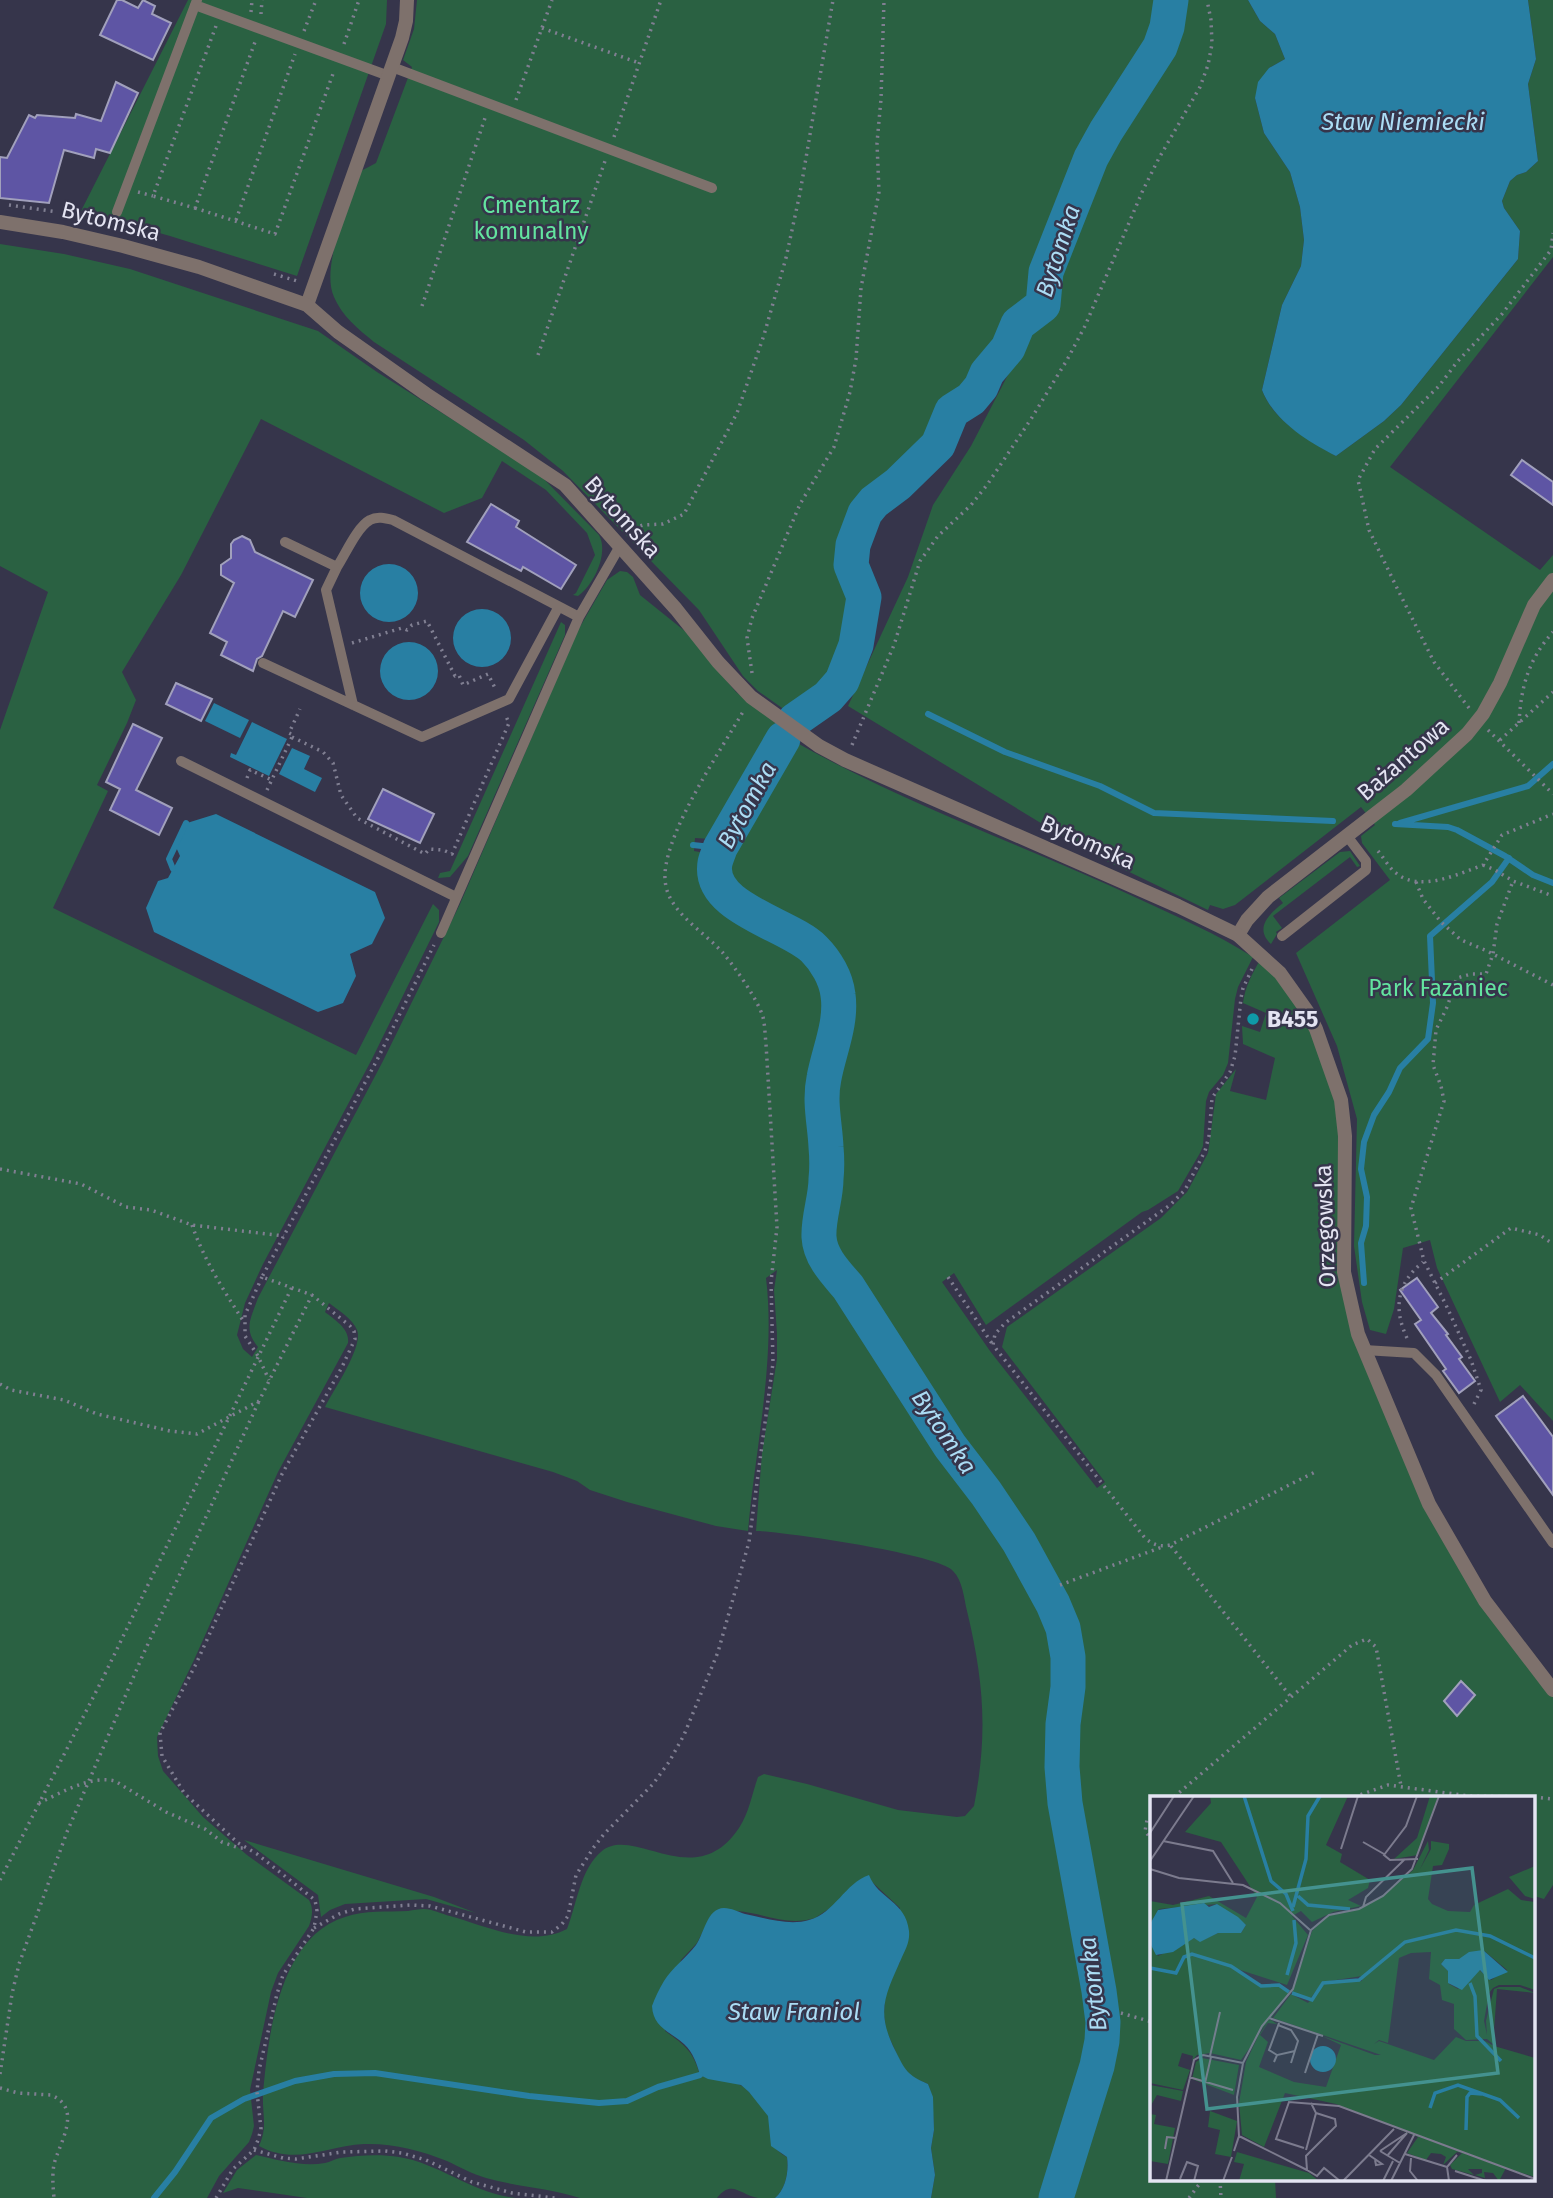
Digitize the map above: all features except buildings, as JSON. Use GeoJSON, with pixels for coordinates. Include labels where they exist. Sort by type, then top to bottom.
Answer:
{"type":"FeatureCollection","features":[{"type":"Feature","properties":{"kind":"street"},"geometry":{"type":"LineString","coordinates":[[307,305],[309,278],[402,37],[407,0]]}},
{"type":"Feature","properties":{"kind":"street","name":"Bytomska"},"geometry":{"type":"LineString","coordinates":[[0,222],[63,232],[123,246],[199,267],[307,305],[338,332],[426,394],[565,485],[751,698],[819,746],[845,760],[1178,906]]}},
{"type":"Feature","properties":{"kind":"street","name":"Bażantowa"},"geometry":{"type":"LineString","coordinates":[[1238,935],[1247,920],[1268,897],[1406,790],[1467,734],[1500,683],[1534,605],[1553,580]]}},
{"type":"Feature","properties":{"kind":"street","name":"Orzegowska"},"geometry":{"type":"LineString","coordinates":[[1178,906],[1238,935],[1280,973],[1307,1011],[1327,1055],[1342,1100],[1345,1136],[1344,1272],[1352,1314],[1364,1350],[1429,1504],[1485,1601],[1553,1690]]}},
{"type":"Feature","properties":{"kind":"lane"},"geometry":{"type":"LineString","coordinates":[[117,212],[196,2],[339,58],[390,71],[490,103],[712,188]]}},
{"type":"Feature","properties":{"kind":"lane"},"geometry":{"type":"LineString","coordinates":[[353,705],[326,590],[361,528],[370,520],[380,517],[393,520],[579,617]]}},
{"type":"Feature","properties":{"kind":"lane"},"geometry":{"type":"LineString","coordinates":[[285,542],[337,567]]}},
{"type":"Feature","properties":{"kind":"lane"},"geometry":{"type":"LineString","coordinates":[[440,933],[579,617],[620,546]]}},
{"type":"Feature","properties":{"kind":"lane"},"geometry":{"type":"LineString","coordinates":[[263,663],[422,737],[509,699],[558,608]]}},
{"type":"Feature","properties":{"kind":"lane"},"geometry":{"type":"LineString","coordinates":[[181,761],[456,897]]}},
{"type":"Feature","properties":{"kind":"lane"},"geometry":{"type":"LineString","coordinates":[[1282,936],[1366,870],[1366,860],[1347,836]]}},
{"type":"Feature","properties":{"kind":"lane"},"geometry":{"type":"LineString","coordinates":[[1364,1350],[1414,1353],[1436,1375],[1553,1543]]}},
{"type":"Feature","properties":{"kind":"path"},"geometry":{"type":"LineString","coordinates":[[195,208],[260,29],[262,0]]}},
{"type":"Feature","properties":{"kind":"path"},"geometry":{"type":"LineString","coordinates":[[236,220],[316,0]]}},
{"type":"Feature","properties":{"kind":"path"},"geometry":{"type":"LineString","coordinates":[[221,14],[153,197],[275,234],[359,0]]}},
{"type":"Feature","properties":{"kind":"path"},"geometry":{"type":"LineString","coordinates":[[512,112],[552,0]]}},
{"type":"Feature","properties":{"kind":"path"},"geometry":{"type":"LineString","coordinates":[[538,355],[661,0]]}},
{"type":"Feature","properties":{"kind":"path"},"geometry":{"type":"LineString","coordinates":[[620,546],[632,529],[643,525],[663,524],[684,514],[737,414],[786,258],[800,193],[833,0]]}},
{"type":"Feature","properties":{"kind":"path"},"geometry":{"type":"LineString","coordinates":[[314,1928],[339,1914],[355,1909],[410,1905],[430,1906],[526,1932],[552,1932],[568,1916],[576,1875],[594,1847],[669,1762],[692,1717],[718,1652],[749,1542],[773,1363],[771,1282],[777,1227],[766,1044],[762,1016],[744,982],[723,953],[683,915],[667,894],[665,875],[669,852],[685,813],[751,698],[753,677],[747,638],[752,618],[800,504],[835,447],[843,423],[856,359],[863,275],[879,192],[877,143],[884,0]]}},
{"type":"Feature","properties":{"kind":"path"},"geometry":{"type":"LineString","coordinates":[[845,760],[894,645],[920,561],[938,536],[971,505],[987,485],[1067,360],[1089,316],[1143,190],[1200,87],[1209,65],[1212,44],[1212,20],[1208,0]]}},
{"type":"Feature","properties":{"kind":"path"},"geometry":{"type":"LineString","coordinates":[[542,28],[639,63]]}},
{"type":"Feature","properties":{"kind":"path"},"geometry":{"type":"LineString","coordinates":[[422,306],[490,103]]}},
{"type":"Feature","properties":{"kind":"path"},"geometry":{"type":"LineString","coordinates":[[1553,233],[1551,250],[1502,314],[1457,362],[1439,386],[1375,449],[1358,480],[1369,530],[1434,662],[1478,720],[1553,794]]}},
{"type":"Feature","properties":{"kind":"path"},"geometry":{"type":"LineString","coordinates":[[271,273],[297,281],[309,278]]}},
{"type":"Feature","properties":{"kind":"path"},"geometry":{"type":"LineString","coordinates":[[350,643],[402,628],[407,630],[412,625],[427,621],[449,668],[451,667],[455,676],[459,675],[464,685],[488,674],[494,687]]}},
{"type":"Feature","properties":{"kind":"path"},"geometry":{"type":"LineString","coordinates":[[1519,723],[1521,692],[1539,648],[1553,632]]}},
{"type":"Feature","properties":{"kind":"path"},"geometry":{"type":"LineString","coordinates":[[1500,741],[1553,692]]}},
{"type":"Feature","properties":{"kind":"path"},"geometry":{"type":"LineString","coordinates":[[300,709],[289,733],[323,752],[333,763],[341,795],[357,818],[425,853],[429,849],[452,854],[509,723],[505,713]]}},
{"type":"Feature","properties":{"kind":"path"},"geometry":{"type":"LineString","coordinates":[[268,788],[292,737]]}},
{"type":"Feature","properties":{"kind":"path"},"geometry":{"type":"LineString","coordinates":[[248,775],[250,770],[272,780]]}},
{"type":"Feature","properties":{"kind":"path"},"geometry":{"type":"LineString","coordinates":[[1378,850],[1393,871],[1402,878],[1416,882],[1456,874],[1483,865],[1498,841],[1508,832],[1553,814]]}},
{"type":"Feature","properties":{"kind":"path"},"geometry":{"type":"LineString","coordinates":[[1483,865],[1513,881],[1553,896]]}},
{"type":"Feature","properties":{"kind":"path"},"geometry":{"type":"LineString","coordinates":[[1465,1417],[1474,1406],[1481,1390],[1471,1360],[1424,1261],[1411,1208],[1444,1101],[1433,1065],[1436,1030],[1457,978],[1486,974],[1493,954],[1497,924],[1513,881]]}},
{"type":"Feature","properties":{"kind":"path"},"geometry":{"type":"LineString","coordinates":[[1416,882],[1423,899],[1448,930],[1461,940],[1553,985]]}},
{"type":"Feature","properties":{"kind":"path"},"geometry":{"type":"LineString","coordinates":[[269,1381],[245,1336],[245,1315],[262,1276],[377,1060],[440,933]]}},
{"type":"Feature","properties":{"kind":"path"},"geometry":{"type":"LineString","coordinates":[[996,1350],[993,1345],[995,1334],[1005,1323],[1170,1205],[1185,1190],[1205,1151],[1212,1098],[1230,1072],[1235,1056],[1243,988],[1260,955]]}},
{"type":"Feature","properties":{"kind":"path"},"geometry":{"type":"LineString","coordinates":[[0,1169],[80,1184],[126,1207],[151,1210],[192,1225],[284,1236]]}},
{"type":"Feature","properties":{"kind":"path"},"geometry":{"type":"LineString","coordinates":[[192,1225],[198,1244],[216,1279],[245,1324]]}},
{"type":"Feature","properties":{"kind":"path"},"geometry":{"type":"LineString","coordinates":[[1435,1283],[1511,1228],[1540,1234],[1553,1244]]}},
{"type":"Feature","properties":{"kind":"path"},"geometry":{"type":"LineString","coordinates":[[1414,1353],[1401,1325],[1398,1307],[1400,1290],[1411,1272],[1424,1261]]}},
{"type":"Feature","properties":{"kind":"path"},"geometry":{"type":"LineString","coordinates":[[216,2198],[233,2169],[254,2150],[261,2129],[257,2092],[259,2070],[276,1994],[283,1975],[314,1928],[317,1910],[315,1899],[238,1843],[184,1793],[162,1756],[160,1733],[196,1664],[282,1474],[355,1339],[350,1326],[312,1295],[262,1276]]}},
{"type":"Feature","properties":{"kind":"path"},"geometry":{"type":"LineString","coordinates":[[948,1277],[996,1350],[1145,1538],[1152,1544],[1164,1546]]}},
{"type":"Feature","properties":{"kind":"path"},"geometry":{"type":"LineString","coordinates":[[0,1880],[108,1667],[292,1287]]}},
{"type":"Feature","properties":{"kind":"path"},"geometry":{"type":"LineString","coordinates":[[0,2074],[19,1964],[87,1783],[202,1524],[312,1295]]}},
{"type":"Feature","properties":{"kind":"path"},"geometry":{"type":"LineString","coordinates":[[0,1384],[11,1390],[64,1400],[97,1414],[170,1431],[197,1434],[259,1401]]}},
{"type":"Feature","properties":{"kind":"path"},"geometry":{"type":"LineString","coordinates":[[1060,1585],[1170,1545],[1317,1471]]}},
{"type":"Feature","properties":{"kind":"path"},"geometry":{"type":"LineString","coordinates":[[1170,1545],[1291,1697]]}},
{"type":"Feature","properties":{"kind":"path"},"geometry":{"type":"LineString","coordinates":[[1175,1796],[1352,1645],[1367,1639],[1376,1647],[1401,1786]]}},
{"type":"Feature","properties":{"kind":"path"},"geometry":{"type":"LineString","coordinates":[[39,1803],[87,1783],[115,1780],[166,1812],[205,1829],[222,1842],[248,1849]]}},
{"type":"Feature","properties":{"kind":"path"},"geometry":{"type":"LineString","coordinates":[[1356,1796],[1381,1786],[1401,1786],[1469,1796]]}},
{"type":"Feature","properties":{"kind":"path"},"geometry":{"type":"LineString","coordinates":[[1150,1818],[1145,1831],[1150,1837]]}},
{"type":"Feature","properties":{"kind":"path"},"geometry":{"type":"LineString","coordinates":[[1121,2013],[1150,2021]]}},
{"type":"Feature","properties":{"kind":"path"},"geometry":{"type":"LineString","coordinates":[[0,2088],[18,2093],[51,2095],[67,2108],[68,2122],[54,2167],[54,2198]]}},
{"type":"Feature","properties":{"kind":"path"},"geometry":{"type":"LineString","coordinates":[[254,2150],[296,2159],[360,2151],[402,2153],[426,2160],[472,2182],[513,2193],[555,2198]]}},
{"type":"Feature","properties":{"kind":"path"},"geometry":{"type":"LineString","coordinates":[[1189,2198],[1202,2180]]}},
{"type":"Feature","properties":{"kind":"path"},"geometry":{"type":"LineString","coordinates":[[1220,2180],[1222,2198]]}},
{"type":"Feature","properties":{"kind":"green space"},"geometry":{"type":"Polygon","coordinates":[[[188,0],[387,0],[386,24],[297,276],[81,211],[188,0]]]}},
{"type":"Feature","properties":{"kind":"green space","name":"Cmentarz komunalny"},"geometry":{"type":"Polygon","coordinates":[[[417,0],[1165,0],[1163,24],[1155,45],[1099,126],[1085,154],[1082,168],[1043,261],[1038,303],[1023,314],[1011,329],[1005,343],[989,359],[972,391],[948,409],[929,446],[874,494],[856,516],[850,530],[845,560],[847,578],[858,602],[856,625],[849,652],[830,687],[792,715],[758,691],[743,676],[699,610],[563,471],[524,440],[374,342],[351,322],[337,304],[331,284],[333,252],[361,171],[376,163],[412,67],[403,60],[414,29],[417,0]]]}},
{"type":"Feature","properties":{"kind":"green space","name":"Park Fazaniec"},"geometry":{"type":"Polygon","coordinates":[[[1181,0],[1248,0],[1260,21],[1275,34],[1285,59],[1269,68],[1255,98],[1264,133],[1290,172],[1300,207],[1304,240],[1301,266],[1282,305],[1262,390],[1275,412],[1284,421],[1304,437],[1336,456],[1401,405],[1518,259],[1520,231],[1502,201],[1510,181],[1538,161],[1528,84],[1536,59],[1528,0],[1553,0],[1553,257],[1390,467],[1540,570],[1553,555],[1553,1421],[1520,1385],[1500,1402],[1437,1268],[1430,1240],[1403,1248],[1394,1309],[1386,1334],[1370,1330],[1362,1302],[1354,1246],[1357,1119],[1337,1046],[1296,953],[1390,880],[1362,843],[1361,836],[1375,825],[1361,807],[1235,905],[1223,909],[1210,905],[1208,910],[1092,854],[848,706],[908,577],[933,505],[971,446],[1023,346],[1058,270],[1090,190],[1111,148],[1157,74],[1181,0]]]}},
{"type":"Feature","properties":{"kind":"green space"},"geometry":{"type":"Polygon","coordinates":[[[0,244],[64,254],[130,269],[318,331],[377,372],[539,474],[599,535],[602,542],[601,559],[594,577],[584,591],[578,596],[573,595],[595,555],[587,533],[546,490],[502,461],[482,498],[444,513],[261,419],[181,575],[122,672],[136,700],[97,785],[108,791],[53,908],[356,1055],[433,904],[439,910],[439,922],[372,1059],[245,1303],[237,1335],[243,1349],[252,1357],[258,1347],[251,1335],[250,1323],[258,1298],[383,1061],[460,904],[577,632],[607,580],[620,571],[633,577],[640,595],[686,632],[736,692],[782,728],[720,830],[711,839],[695,838],[694,851],[711,854],[709,874],[715,890],[724,902],[736,913],[809,953],[822,968],[831,987],[834,1010],[817,1086],[822,1150],[818,1211],[809,1246],[810,1260],[818,1272],[841,1281],[948,1448],[1018,1546],[1060,1628],[1066,1684],[1059,1767],[1063,1806],[1096,1993],[1099,2036],[1092,2071],[1053,2198],[931,2198],[935,2175],[931,2148],[934,2130],[932,2096],[928,2084],[904,2070],[886,2030],[884,2015],[885,1997],[900,1962],[900,1908],[871,1881],[815,1918],[795,1921],[737,1911],[710,1917],[697,1943],[681,1960],[665,2031],[687,2049],[700,2075],[742,2086],[766,2112],[770,2121],[772,2142],[779,2152],[787,2157],[786,2179],[775,2198],[758,2198],[732,2189],[722,2192],[717,2198],[580,2198],[486,2178],[437,2157],[395,2146],[350,2145],[298,2155],[273,2152],[259,2146],[264,2126],[263,2094],[269,2045],[281,1991],[291,1966],[305,1945],[323,1928],[345,1917],[368,1912],[427,1909],[508,1933],[524,1936],[553,1934],[567,1929],[584,1877],[602,1851],[615,1845],[685,1857],[704,1856],[722,1847],[739,1828],[748,1810],[758,1777],[764,1774],[898,1810],[957,1817],[965,1816],[974,1806],[981,1755],[980,1685],[964,1596],[953,1571],[941,1564],[892,1551],[756,1531],[762,1453],[777,1359],[774,1290],[777,1270],[766,1278],[767,1372],[748,1531],[716,1526],[627,1502],[590,1490],[577,1481],[553,1472],[325,1407],[352,1357],[358,1337],[352,1322],[329,1303],[325,1312],[347,1333],[348,1343],[278,1472],[157,1737],[158,1756],[163,1771],[203,1817],[247,1855],[309,1900],[312,1907],[309,1926],[278,1973],[271,1992],[250,2090],[254,2126],[252,2134],[249,2142],[219,2176],[207,2198],[0,2198],[0,730],[48,592],[0,566],[0,244]]]}},
{"type":"Feature","properties":{"kind":"green space"},"geometry":{"type":"Polygon","coordinates":[[[561,622],[565,625],[565,635],[468,856],[450,877],[438,878],[440,873],[450,871],[561,622]]]}},
{"type":"Feature","properties":{"kind":"green space"},"geometry":{"type":"Polygon","coordinates":[[[790,739],[919,804],[1183,919],[1253,957],[1235,999],[1228,1063],[1206,1101],[1203,1146],[1178,1191],[1142,1212],[986,1325],[954,1273],[942,1282],[990,1351],[1097,1488],[1105,1482],[1002,1347],[1007,1327],[1161,1218],[1187,1192],[1208,1153],[1216,1094],[1236,1069],[1230,1091],[1266,1100],[1275,1058],[1243,1044],[1242,1026],[1260,1032],[1266,1013],[1243,1003],[1247,986],[1260,960],[1278,975],[1304,1012],[1339,1104],[1340,1270],[1426,1506],[1553,1696],[1553,1885],[1544,1899],[1536,1897],[1536,1796],[1150,1796],[1150,2180],[1275,2180],[1276,2198],[1061,2198],[1104,2052],[1106,2020],[1069,1811],[1065,1770],[1070,1661],[1066,1631],[1024,1541],[910,1379],[875,1317],[835,1260],[827,1236],[837,1149],[831,1098],[843,1056],[848,1024],[847,996],[838,964],[832,955],[805,933],[745,897],[730,884],[724,866],[728,850],[753,812],[790,739]]]}},
{"type":"Feature","properties":{"kind":"green space"},"geometry":{"type":"Polygon","coordinates":[[[1350,851],[1360,866],[1357,867],[1350,857],[1273,916],[1282,928],[1276,932],[1271,944],[1266,938],[1264,927],[1265,922],[1283,903],[1279,898],[1340,852],[1350,851]]]}},
{"type":"Feature","properties":{"kind":"green space"},"geometry":{"type":"Polygon","coordinates":[[[244,1840],[434,1897],[476,1913],[426,1899],[345,1904],[321,1917],[318,1895],[244,1840]]]}},
{"type":"Feature","properties":{"kind":"green space"},"geometry":{"type":"Polygon","coordinates":[[[256,2155],[308,2164],[355,2156],[399,2157],[429,2166],[485,2190],[516,2198],[307,2198],[238,2188],[223,2193],[237,2170],[256,2155]]]}},
{"type":"Feature","properties":{"kind":"water","name":"Staw Niemiecki"},"geometry":{"type":"Polygon","coordinates":[[[1248,0],[1528,0],[1536,59],[1528,84],[1538,161],[1510,181],[1502,201],[1520,231],[1518,259],[1401,405],[1336,456],[1303,437],[1283,421],[1262,390],[1282,305],[1301,266],[1304,240],[1300,207],[1290,172],[1264,133],[1255,98],[1258,82],[1269,68],[1285,59],[1275,34],[1260,21],[1248,0]]]}},
{"type":"Feature","properties":{"kind":"water"},"geometry":{"type":"Polygon","coordinates":[[[383,564],[395,564],[410,572],[418,587],[418,599],[410,614],[395,622],[383,622],[368,614],[360,599],[360,587],[368,572],[383,564]]]}},
{"type":"Feature","properties":{"kind":"water"},"geometry":{"type":"Polygon","coordinates":[[[476,609],[488,609],[503,617],[511,632],[511,644],[503,659],[488,667],[476,667],[461,659],[453,644],[453,632],[461,617],[476,609]]]}},
{"type":"Feature","properties":{"kind":"water"},"geometry":{"type":"Polygon","coordinates":[[[403,642],[415,642],[430,650],[438,665],[438,677],[430,692],[415,700],[403,700],[388,692],[380,677],[380,665],[388,650],[403,642]]]}},
{"type":"Feature","properties":{"kind":"water"},"geometry":{"type":"Polygon","coordinates":[[[214,703],[249,720],[240,738],[205,721],[214,703]]]}},
{"type":"Feature","properties":{"kind":"water"},"geometry":{"type":"Polygon","coordinates":[[[252,722],[287,739],[269,776],[230,757],[231,753],[236,755],[252,722]]]}},
{"type":"Feature","properties":{"kind":"water"},"geometry":{"type":"Polygon","coordinates":[[[292,748],[310,756],[304,769],[322,778],[315,792],[279,774],[292,748]]]}},
{"type":"Feature","properties":{"kind":"water"},"geometry":{"type":"Polygon","coordinates":[[[216,814],[375,892],[385,918],[372,944],[350,954],[356,976],[343,1003],[318,1012],[154,932],[146,908],[158,881],[168,878],[180,856],[176,847],[187,823],[216,814]]]}},
{"type":"Feature","properties":{"kind":"water","name":"Staw Franiol"},"geometry":{"type":"Polygon","coordinates":[[[869,1875],[879,1890],[903,1913],[909,1931],[907,1945],[887,1992],[884,2013],[889,2036],[901,2062],[911,2075],[928,2084],[933,2097],[934,2130],[931,2148],[935,2175],[931,2198],[775,2198],[784,2185],[788,2162],[787,2157],[771,2146],[768,2116],[741,2085],[700,2075],[690,2051],[659,2024],[652,2006],[664,1981],[696,1945],[710,1917],[718,1909],[724,1908],[785,1922],[801,1922],[826,1911],[853,1884],[869,1875]]]}},
{"type":"Feature","properties":{"kind":"waterway","name":"Bytomka"},"geometry":{"type":"LineString","coordinates":[[795,720],[828,697],[842,681],[856,645],[864,597],[851,565],[853,545],[865,513],[938,445],[952,411],[971,399],[981,387],[987,373],[1008,348],[1018,324],[1043,305],[1046,272],[1091,158],[1160,47],[1167,27],[1171,0]]}},
{"type":"Feature","properties":{"kind":"waterway"},"geometry":{"type":"LineString","coordinates":[[928,714],[1005,752],[1100,786],[1154,813],[1333,821]]}},
{"type":"Feature","properties":{"kind":"waterway","name":"Bytomka"},"geometry":{"type":"LineString","coordinates":[[783,739],[720,848],[715,863],[716,879],[724,892],[736,903],[814,949],[835,982],[838,1016],[822,1096],[827,1167],[819,1230],[822,1251],[950,1446],[1019,1542],[1063,1628],[1068,1657],[1062,1767],[1065,1803],[1103,2022],[1097,2066],[1056,2198]]}},
{"type":"Feature","properties":{"kind":"waterway"},"geometry":{"type":"LineString","coordinates":[[1400,823],[1528,786],[1553,764]]}},
{"type":"Feature","properties":{"kind":"waterway"},"geometry":{"type":"LineString","coordinates":[[173,869],[169,859],[186,823]]}},
{"type":"Feature","properties":{"kind":"waterway"},"geometry":{"type":"LineString","coordinates":[[1395,824],[1448,827],[1457,830],[1533,875],[1553,883]]}},
{"type":"Feature","properties":{"kind":"waterway"},"geometry":{"type":"LineString","coordinates":[[693,845],[720,848]]}},
{"type":"Feature","properties":{"kind":"waterway"},"geometry":{"type":"LineString","coordinates":[[1364,1283],[1361,1243],[1366,1226],[1367,1197],[1361,1169],[1364,1142],[1374,1115],[1400,1068],[1428,1039],[1433,1003],[1430,936],[1492,882],[1509,858]]}},
{"type":"Feature","properties":{"kind":"waterway"},"geometry":{"type":"LineString","coordinates":[[154,2198],[211,2118],[244,2099],[295,2081],[334,2074],[375,2073],[529,2096],[599,2103],[627,2101],[658,2087],[700,2075]]}},
{"type":"Feature","properties":{"kind":"place","name":"B455"},"geometry":{"type":"Point","coordinates":[1253,1019]}}]}
